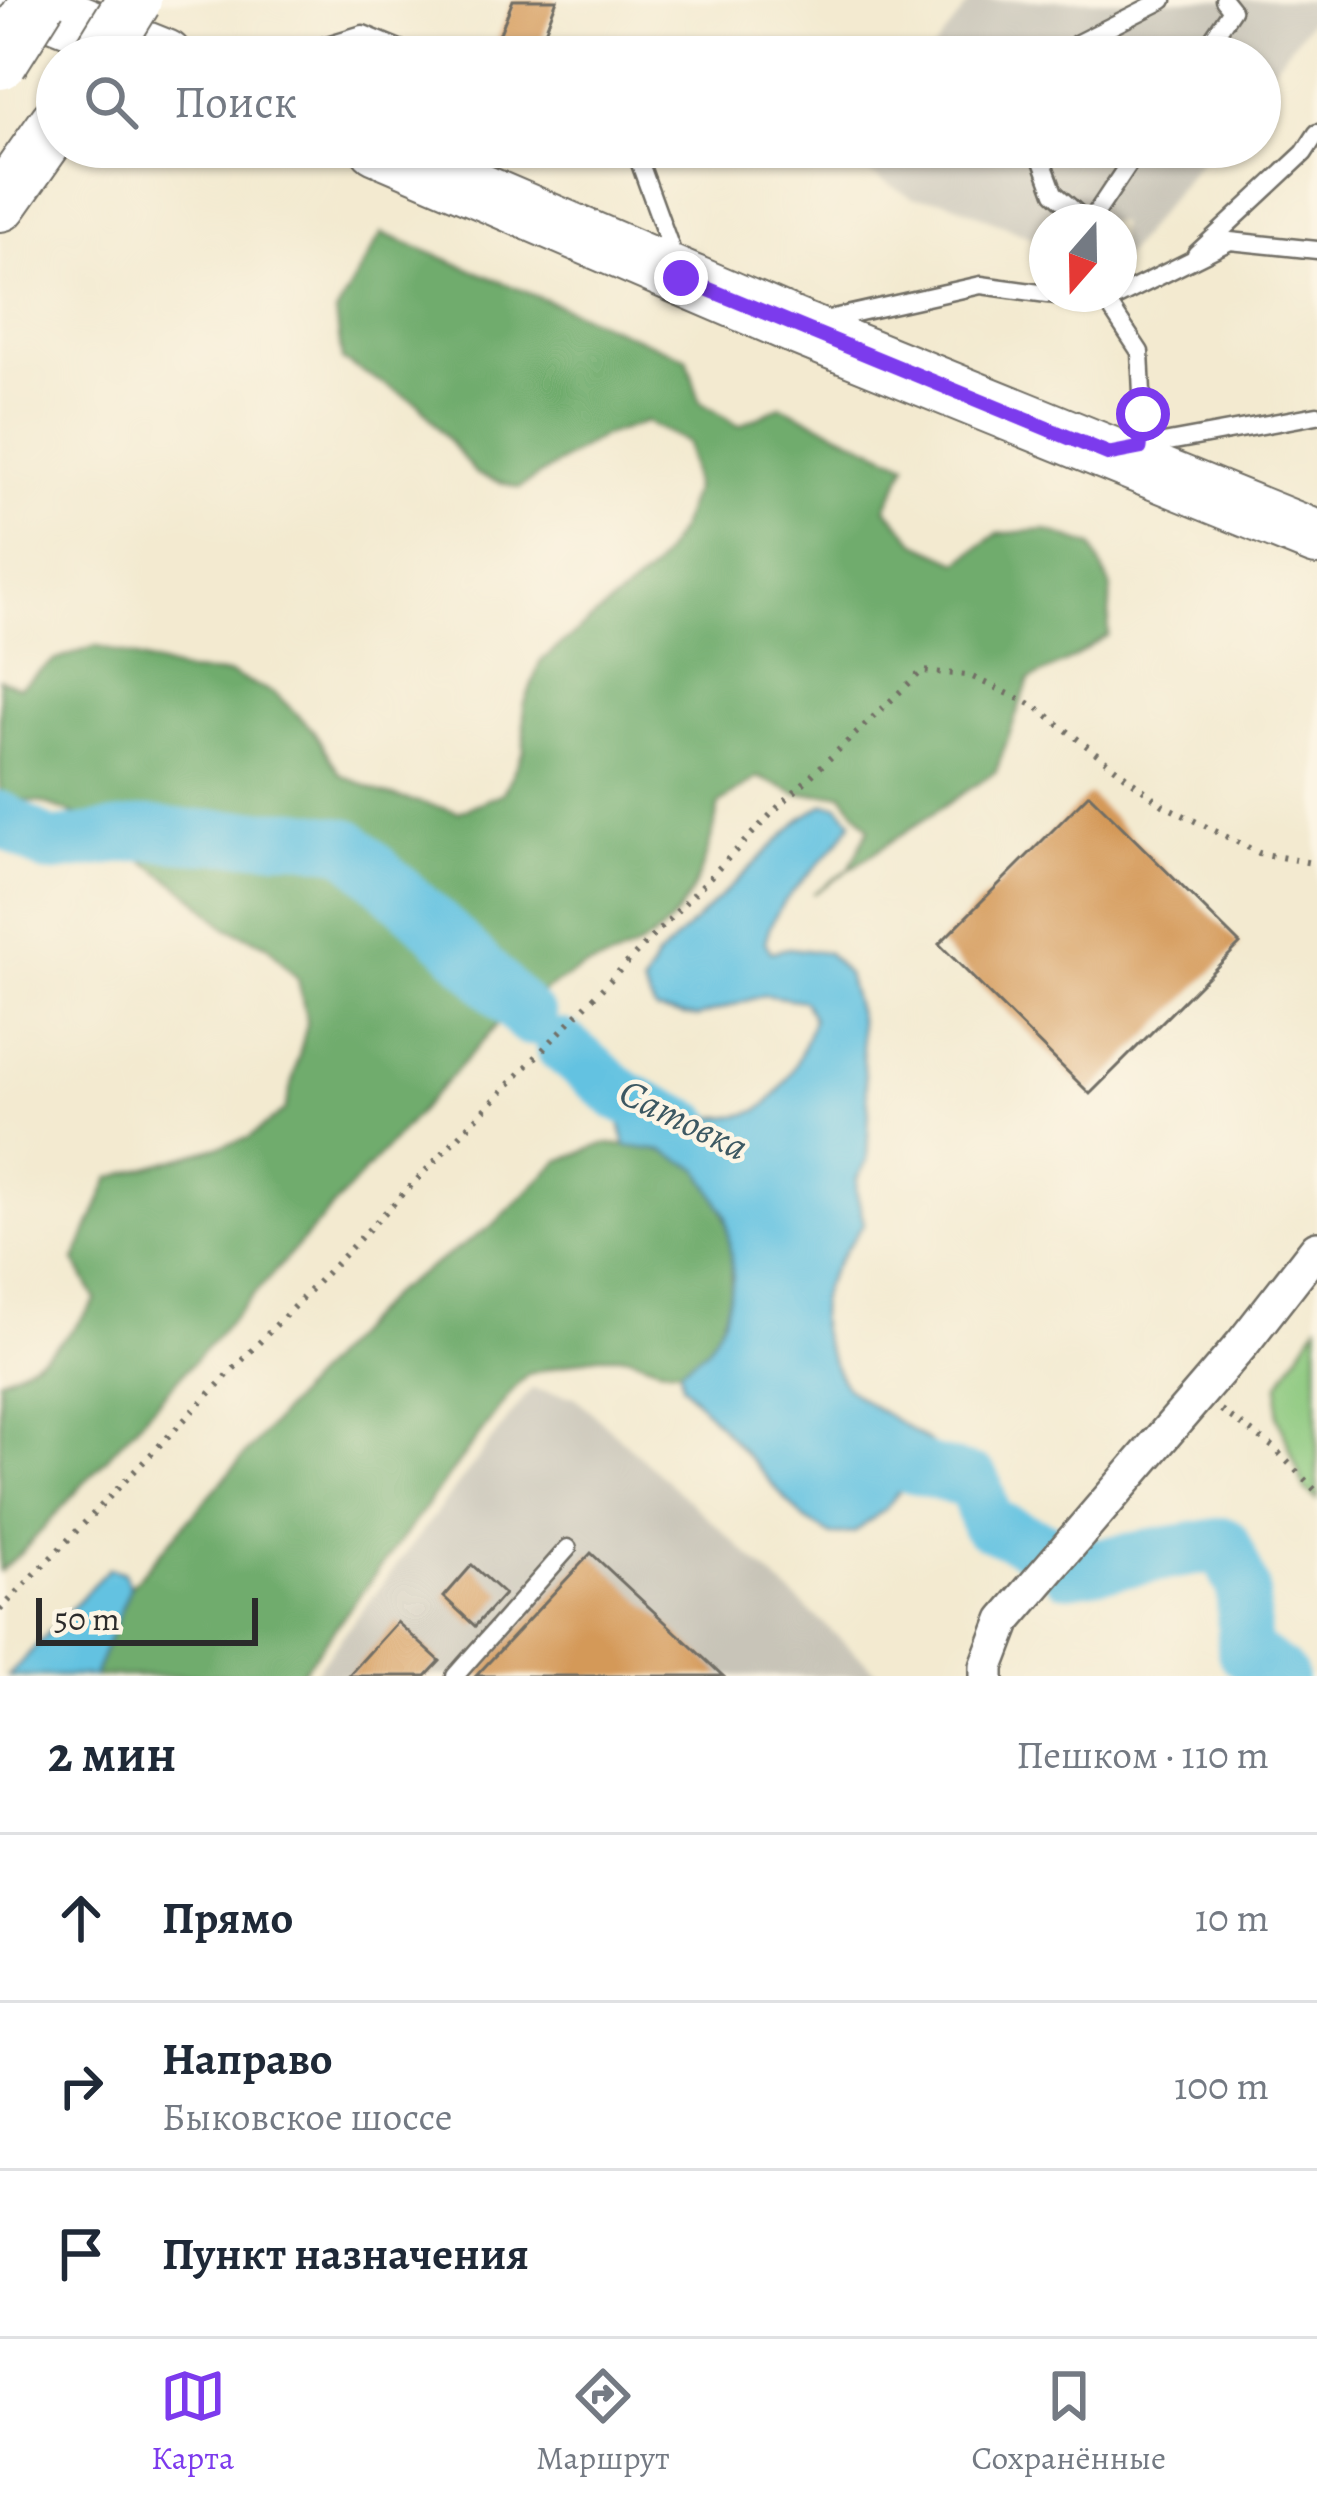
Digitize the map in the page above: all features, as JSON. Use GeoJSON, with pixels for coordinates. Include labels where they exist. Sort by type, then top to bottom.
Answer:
{"type":"FeatureCollection","features":[{"type":"Feature","properties":{"kind":"main road"},"geometry":{"type":"LineString","coordinates":[[23,0],[113,36]]}},
{"type":"Feature","properties":{"kind":"main road"},"geometry":{"type":"LineString","coordinates":[[0,62],[39,0]]}},
{"type":"Feature","properties":{"kind":"main road"},"geometry":{"type":"LineString","coordinates":[[112,36],[134,0]]}},
{"type":"Feature","properties":{"kind":"main road"},"geometry":{"type":"LineString","coordinates":[[0,204],[36,153]]}},
{"type":"Feature","properties":{"kind":"main road"},"geometry":{"type":"LineString","coordinates":[[426,168],[794,326],[1125,451],[1317,538]]}},
{"type":"Feature","properties":{"kind":"street"},"geometry":{"type":"LineString","coordinates":[[987,1676],[1005,1620],[1243,1342],[1317,1248]]}},
{"type":"Feature","properties":{"kind":"lane"},"geometry":{"type":"LineString","coordinates":[[1092,36],[1163,0]]}},
{"type":"Feature","properties":{"kind":"lane"},"geometry":{"type":"LineString","coordinates":[[1214,36],[1232,10],[1224,0]]}},
{"type":"Feature","properties":{"kind":"lane"},"geometry":{"type":"LineString","coordinates":[[1186,263],[1304,153],[1317,133]]}},
{"type":"Feature","properties":{"kind":"lane"},"geometry":{"type":"LineString","coordinates":[[642,168],[681,278]]}},
{"type":"Feature","properties":{"kind":"lane"},"geometry":{"type":"LineString","coordinates":[[1045,168],[1054,193],[1067,204]]}},
{"type":"Feature","properties":{"kind":"lane"},"geometry":{"type":"LineString","coordinates":[[1100,204],[1125,168]]}},
{"type":"Feature","properties":{"kind":"lane"},"geometry":{"type":"LineString","coordinates":[[1137,285],[1230,242],[1317,250]]}},
{"type":"Feature","properties":{"kind":"lane"},"geometry":{"type":"LineString","coordinates":[[794,326],[981,285],[1029,291]]}},
{"type":"Feature","properties":{"kind":"lane"},"geometry":{"type":"LineString","coordinates":[[1116,312],[1140,352],[1143,414],[1125,451]]}},
{"type":"Feature","properties":{"kind":"lane"},"geometry":{"type":"LineString","coordinates":[[1125,451],[1317,416]]}},
{"type":"Feature","properties":{"kind":"lane"},"geometry":{"type":"LineString","coordinates":[[455,1676],[568,1548]]}},
{"type":"Feature","properties":{"kind":"path"},"geometry":{"type":"LineString","coordinates":[[0,1610],[777,808],[922,671],[968,675],[1035,706],[1163,806],[1259,853],[1317,864]]}},
{"type":"Feature","properties":{"kind":"path"},"geometry":{"type":"LineString","coordinates":[[1198,1394],[1273,1447],[1317,1492]]}},
{"type":"Feature","properties":{"kind":"shaded area"},"geometry":{"type":"Polygon","coordinates":[[[972,0],[1317,0],[1317,12],[1281,58],[1281,36],[944,36],[972,0]]]}},
{"type":"Feature","properties":{"kind":"shaded area"},"geometry":{"type":"Polygon","coordinates":[[[860,168],[1194,168],[1137,240],[1137,204],[1029,204],[1029,236],[944,200],[913,198],[860,168]]]}},
{"type":"Feature","properties":{"kind":"shaded area"},"geometry":{"type":"Polygon","coordinates":[[[531,1389],[575,1397],[881,1676],[312,1676],[531,1389]]]}},
{"type":"Feature","properties":{"kind":"green space"},"geometry":{"type":"Polygon","coordinates":[[[382,233],[687,358],[700,402],[739,426],[781,406],[907,464],[886,508],[917,543],[959,562],[997,534],[1045,530],[1092,546],[1111,588],[1108,635],[1029,680],[996,771],[813,894],[849,869],[869,828],[842,794],[798,794],[758,777],[719,804],[700,873],[664,929],[622,955],[569,976],[505,1016],[0,1571],[0,1379],[54,1347],[96,1300],[75,1261],[110,1178],[249,1138],[285,1110],[307,1024],[298,979],[267,945],[225,927],[194,897],[85,818],[43,803],[0,798],[0,679],[19,687],[54,661],[96,646],[185,672],[230,674],[276,694],[313,730],[340,774],[384,794],[459,812],[503,793],[524,750],[524,706],[540,662],[653,570],[679,530],[694,488],[687,442],[646,422],[600,437],[519,488],[476,474],[419,404],[342,360],[336,313],[382,233]]]}},
{"type":"Feature","properties":{"kind":"green space"},"geometry":{"type":"Polygon","coordinates":[[[604,1144],[681,1158],[701,1171],[714,1189],[729,1233],[731,1282],[720,1327],[706,1349],[680,1369],[629,1356],[598,1356],[528,1374],[299,1676],[94,1676],[130,1587],[392,1293],[493,1225],[559,1161],[604,1144]]]}},
{"type":"Feature","properties":{"kind":"green space"},"geometry":{"type":"Polygon","coordinates":[[[1317,1325],[1317,1500],[1305,1490],[1278,1416],[1279,1384],[1317,1325]]]}},
{"type":"Feature","properties":{"kind":"water"},"geometry":{"type":"Polygon","coordinates":[[[825,804],[838,806],[852,821],[780,907],[765,942],[771,952],[789,948],[828,953],[847,974],[859,1018],[869,1113],[867,1161],[856,1191],[864,1223],[825,1285],[819,1317],[822,1335],[848,1388],[940,1451],[939,1462],[905,1484],[885,1509],[854,1533],[831,1535],[803,1518],[682,1384],[680,1369],[707,1349],[724,1318],[733,1278],[726,1215],[699,1169],[663,1151],[626,1146],[620,1122],[622,1096],[652,1099],[694,1115],[728,1116],[760,1109],[787,1080],[813,1019],[804,1001],[764,995],[697,1017],[656,1011],[643,986],[656,959],[803,817],[825,804]]]}},
{"type":"Feature","properties":{"kind":"water"},"geometry":{"type":"Polygon","coordinates":[[[109,1568],[124,1573],[130,1587],[94,1676],[8,1676],[109,1568]]]}},
{"type":"Feature","properties":{"kind":"building"},"geometry":{"type":"Polygon","coordinates":[[[513,0],[557,0],[543,36],[499,36],[513,0]]]}},
{"type":"Feature","properties":{"kind":"building"},"geometry":{"type":"Polygon","coordinates":[[[1089,794],[1240,944],[1090,1094],[939,944],[1089,794]]]}},
{"type":"Feature","properties":{"kind":"building"},"geometry":{"type":"Polygon","coordinates":[[[591,1553],[723,1676],[476,1676],[591,1553]]]}},
{"type":"Feature","properties":{"kind":"building"},"geometry":{"type":"Polygon","coordinates":[[[472,1565],[504,1594],[475,1626],[444,1597],[472,1565]]]}},
{"type":"Feature","properties":{"kind":"building"},"geometry":{"type":"Polygon","coordinates":[[[397,1622],[440,1661],[426,1676],[348,1676],[397,1622]]]}},
{"type":"Feature","properties":{"kind":"waterway","name":"Сатовка"},"geometry":{"type":"LineString","coordinates":[[0,818],[49,846],[148,833],[296,837],[347,845],[530,1019]]}},
{"type":"Feature","properties":{"kind":"waterway","name":"Сатовка"},"geometry":{"type":"LineString","coordinates":[[562,1046],[622,1096],[689,1128]]}},
{"type":"Feature","properties":{"kind":"waterway","name":"Сатовка"},"geometry":{"type":"LineString","coordinates":[[863,1443],[896,1463],[974,1482],[987,1523],[1045,1549]]}},
{"type":"Feature","properties":{"kind":"waterway","name":"Сатовка"},"geometry":{"type":"LineString","coordinates":[[1068,1570],[1224,1544],[1243,1589],[1244,1651],[1280,1676]]}},
{"type":"Feature","properties":{"kind":"route"},"geometry":{"type":"LineString","coordinates":[[681,278],[1109,454],[1140,448],[1143,414]]}}]}
